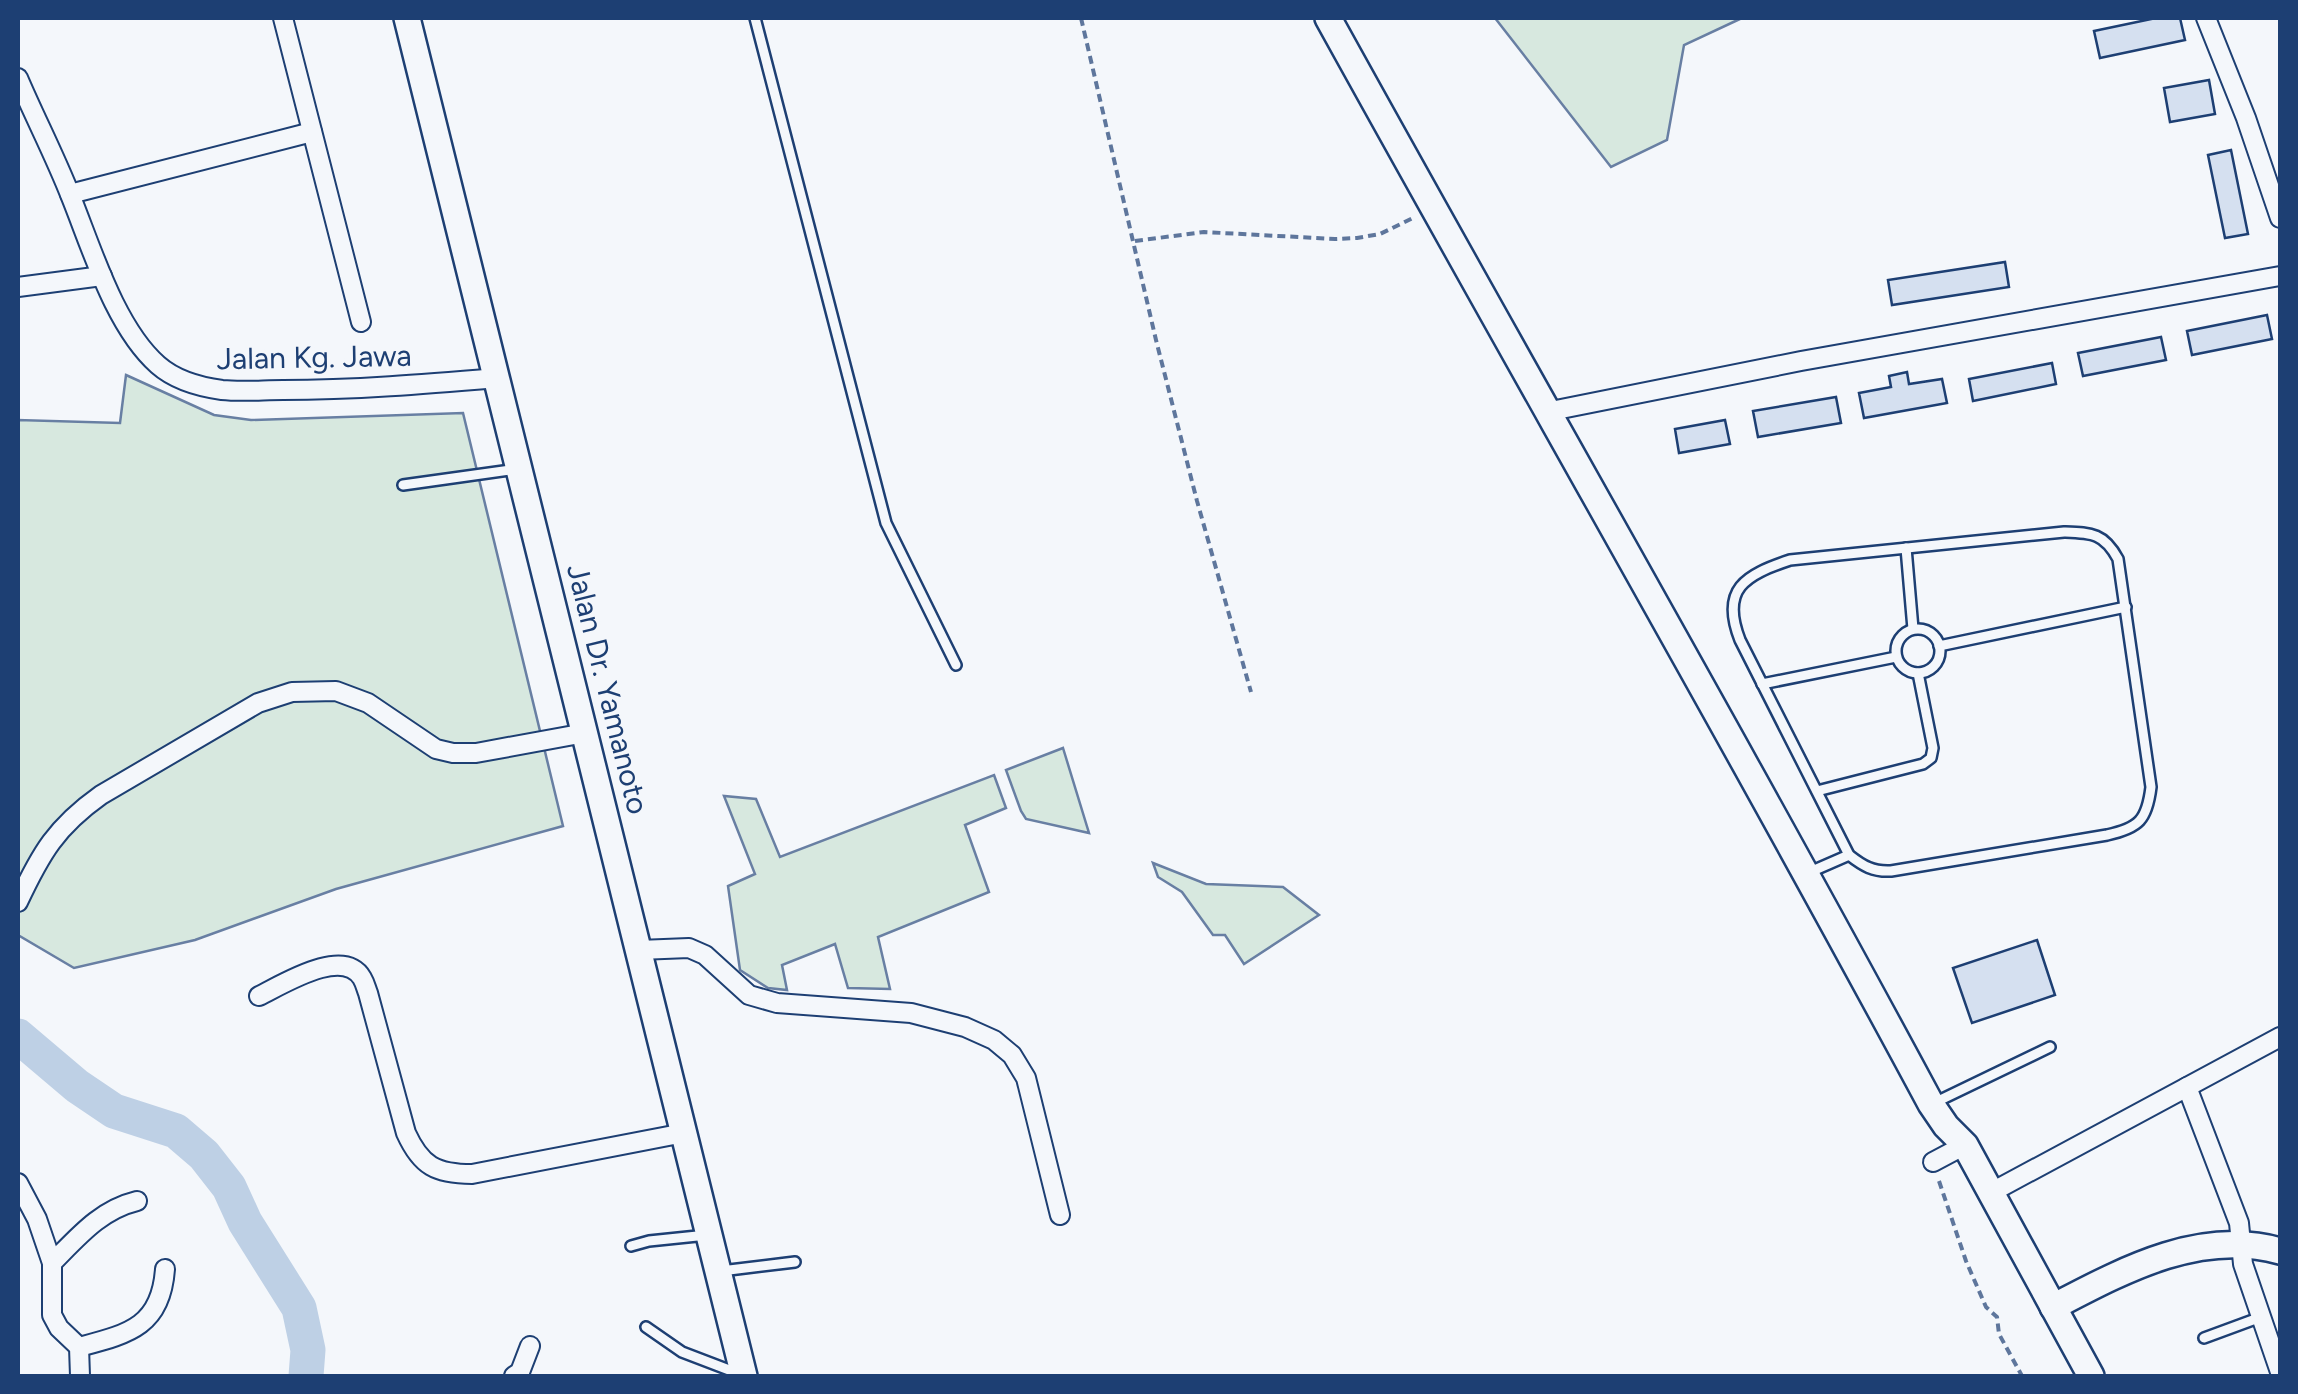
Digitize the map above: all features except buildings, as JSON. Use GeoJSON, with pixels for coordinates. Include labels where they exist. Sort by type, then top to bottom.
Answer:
{"type":"FeatureCollection","features":[{"type":"Feature","properties":{"kind":"main road","name":"Jalan Dr. Yamanoto"},"geometry":{"type":"LineString","coordinates":[[407,18],[744,1376]]}},
{"type":"Feature","properties":{"kind":"main road"},"geometry":{"type":"LineString","coordinates":[[1328,18],[1807,873],[1938,1115],[1950,1153],[1979,1210],[2074,1376]]}},
{"type":"Feature","properties":{"kind":"main road"},"geometry":{"type":"LineString","coordinates":[[1950,1153],[1990,1193],[2092,1376]]}},
{"type":"Feature","properties":{"kind":"main road"},"geometry":{"type":"LineString","coordinates":[[2052,1307],[2148,1262],[2205,1246],[2241,1245],[2280,1252]]}},
{"type":"Feature","properties":{"kind":"street"},"geometry":{"type":"LineString","coordinates":[[283,18],[361,322]]}},
{"type":"Feature","properties":{"kind":"street"},"geometry":{"type":"LineString","coordinates":[[2206,18],[2280,218]]}},
{"type":"Feature","properties":{"kind":"street","name":"Jalan Kg. Jawa"},"geometry":{"type":"LineString","coordinates":[[18,78],[102,276],[126,323],[159,366],[178,378],[225,390],[307,390],[497,378]]}},
{"type":"Feature","properties":{"kind":"street"},"geometry":{"type":"LineString","coordinates":[[70,194],[312,132]]}},
{"type":"Feature","properties":{"kind":"street"},"geometry":{"type":"LineString","coordinates":[[18,287],[102,276]]}},
{"type":"Feature","properties":{"kind":"street"},"geometry":{"type":"LineString","coordinates":[[1546,412],[1801,361],[2280,276]]}},
{"type":"Feature","properties":{"kind":"street"},"geometry":{"type":"LineString","coordinates":[[18,902],[54,837],[79,811],[258,703],[292,692],[336,691],[368,703],[436,749],[453,753],[476,753],[585,733]]}},
{"type":"Feature","properties":{"kind":"street"},"geometry":{"type":"LineString","coordinates":[[639,950],[689,948],[705,955],[749,995],[777,1003],[911,1013],[965,1027],[994,1040],[1012,1055],[1026,1078],[1060,1215]]}},
{"type":"Feature","properties":{"kind":"street"},"geometry":{"type":"LineString","coordinates":[[259,996],[312,970],[332,966],[350,968],[361,975],[414,1153],[430,1166],[451,1174],[472,1174],[684,1133]]}},
{"type":"Feature","properties":{"kind":"street"},"geometry":{"type":"LineString","coordinates":[[1990,1193],[2280,1037]]}},
{"type":"Feature","properties":{"kind":"street"},"geometry":{"type":"LineString","coordinates":[[2187,1086],[2239,1224],[2243,1264],[2279,1360]]}},
{"type":"Feature","properties":{"kind":"street"},"geometry":{"type":"LineString","coordinates":[[18,1183],[37,1219],[52,1263],[52,1315],[58,1328],[80,1347],[80,1376]]}},
{"type":"Feature","properties":{"kind":"street"},"geometry":{"type":"LineString","coordinates":[[52,1263],[93,1222],[122,1204],[137,1201]]}},
{"type":"Feature","properties":{"kind":"street"},"geometry":{"type":"LineString","coordinates":[[80,1347],[116,1337],[147,1320],[158,1306],[164,1269]]}},
{"type":"Feature","properties":{"kind":"street"},"geometry":{"type":"LineString","coordinates":[[514,1376],[520,1372],[530,1346]]}},
{"type":"Feature","properties":{"kind":"lane"},"geometry":{"type":"LineString","coordinates":[[755,18],[886,523],[956,665]]}},
{"type":"Feature","properties":{"kind":"lane"},"geometry":{"type":"LineString","coordinates":[[403,486],[520,469]]}},
{"type":"Feature","properties":{"kind":"lane"},"geometry":{"type":"LineString","coordinates":[[2064,532],[2102,538],[2112,547],[2118,559],[2126,608],[2151,787],[2141,821],[2117,833],[1880,872],[1866,868],[1848,855],[1740,640],[1731,609],[1735,594],[1747,579],[1790,560],[2064,532]]}},
{"type":"Feature","properties":{"kind":"lane"},"geometry":{"type":"LineString","coordinates":[[1906,548],[1913,629]]}},
{"type":"Feature","properties":{"kind":"lane"},"geometry":{"type":"LineString","coordinates":[[1939,646],[2126,608]]}},
{"type":"Feature","properties":{"kind":"lane"},"geometry":{"type":"LineString","coordinates":[[1913,629],[1932,634],[1940,652],[1930,669],[1918,673],[1904,669],[1896,657],[1900,636],[1913,629]]}},
{"type":"Feature","properties":{"kind":"lane"},"geometry":{"type":"LineString","coordinates":[[1762,684],[1896,657]]}},
{"type":"Feature","properties":{"kind":"lane"},"geometry":{"type":"LineString","coordinates":[[1817,791],[1922,764],[1931,758],[1933,748],[1918,673]]}},
{"type":"Feature","properties":{"kind":"lane"},"geometry":{"type":"LineString","coordinates":[[1807,873],[1848,855]]}},
{"type":"Feature","properties":{"kind":"lane"},"geometry":{"type":"LineString","coordinates":[[1938,1115],[2050,1047]]}},
{"type":"Feature","properties":{"kind":"lane"},"geometry":{"type":"LineString","coordinates":[[631,1246],[709,1234]]}},
{"type":"Feature","properties":{"kind":"lane"},"geometry":{"type":"LineString","coordinates":[[718,1271],[795,1262]]}},
{"type":"Feature","properties":{"kind":"lane"},"geometry":{"type":"LineString","coordinates":[[2204,1338],[2261,1316]]}},
{"type":"Feature","properties":{"kind":"lane"},"geometry":{"type":"LineString","coordinates":[[646,1327],[682,1352],[744,1376]]}},
{"type":"Feature","properties":{"kind":"path"},"geometry":{"type":"LineString","coordinates":[[1081,18],[1156,340],[1251,692]]}},
{"type":"Feature","properties":{"kind":"path"},"geometry":{"type":"LineString","coordinates":[[1135,241],[1204,232],[1357,238],[1380,234],[1432,209]]}},
{"type":"Feature","properties":{"kind":"path"},"geometry":{"type":"LineString","coordinates":[[1950,1153],[1966,1260],[1986,1307],[1997,1317],[1999,1334],[2022,1376]]}},
{"type":"Feature","properties":{"kind":"shaded area"},"geometry":{"type":"Polygon","coordinates":[[[1495,18],[1742,18],[1684,45],[1667,140],[1611,167],[1495,18]]]}},
{"type":"Feature","properties":{"kind":"shaded area"},"geometry":{"type":"Polygon","coordinates":[[[126,375],[214,415],[251,420],[463,413],[563,826],[336,889],[195,940],[74,968],[18,935],[18,420],[120,423],[126,375]]]}},
{"type":"Feature","properties":{"kind":"shaded area"},"geometry":{"type":"Polygon","coordinates":[[[1063,748],[1089,833],[1026,819],[1006,770],[1063,748]]]}},
{"type":"Feature","properties":{"kind":"shaded area"},"geometry":{"type":"Polygon","coordinates":[[[994,775],[1006,808],[965,825],[989,892],[878,937],[890,989],[848,988],[835,944],[782,965],[787,990],[768,988],[740,970],[728,886],[755,874],[724,796],[756,799],[780,857],[994,775]]]}},
{"type":"Feature","properties":{"kind":"shaded area"},"geometry":{"type":"Polygon","coordinates":[[[1153,863],[1206,884],[1283,887],[1319,915],[1244,964],[1225,935],[1213,935],[1182,892],[1158,877],[1153,863]]]}},
{"type":"Feature","properties":{"kind":"waterway"},"geometry":{"type":"LineString","coordinates":[[18,1036],[77,1086],[114,1111],[176,1131],[204,1155],[229,1187],[245,1222],[299,1308],[308,1350],[306,1376]]}}]}
